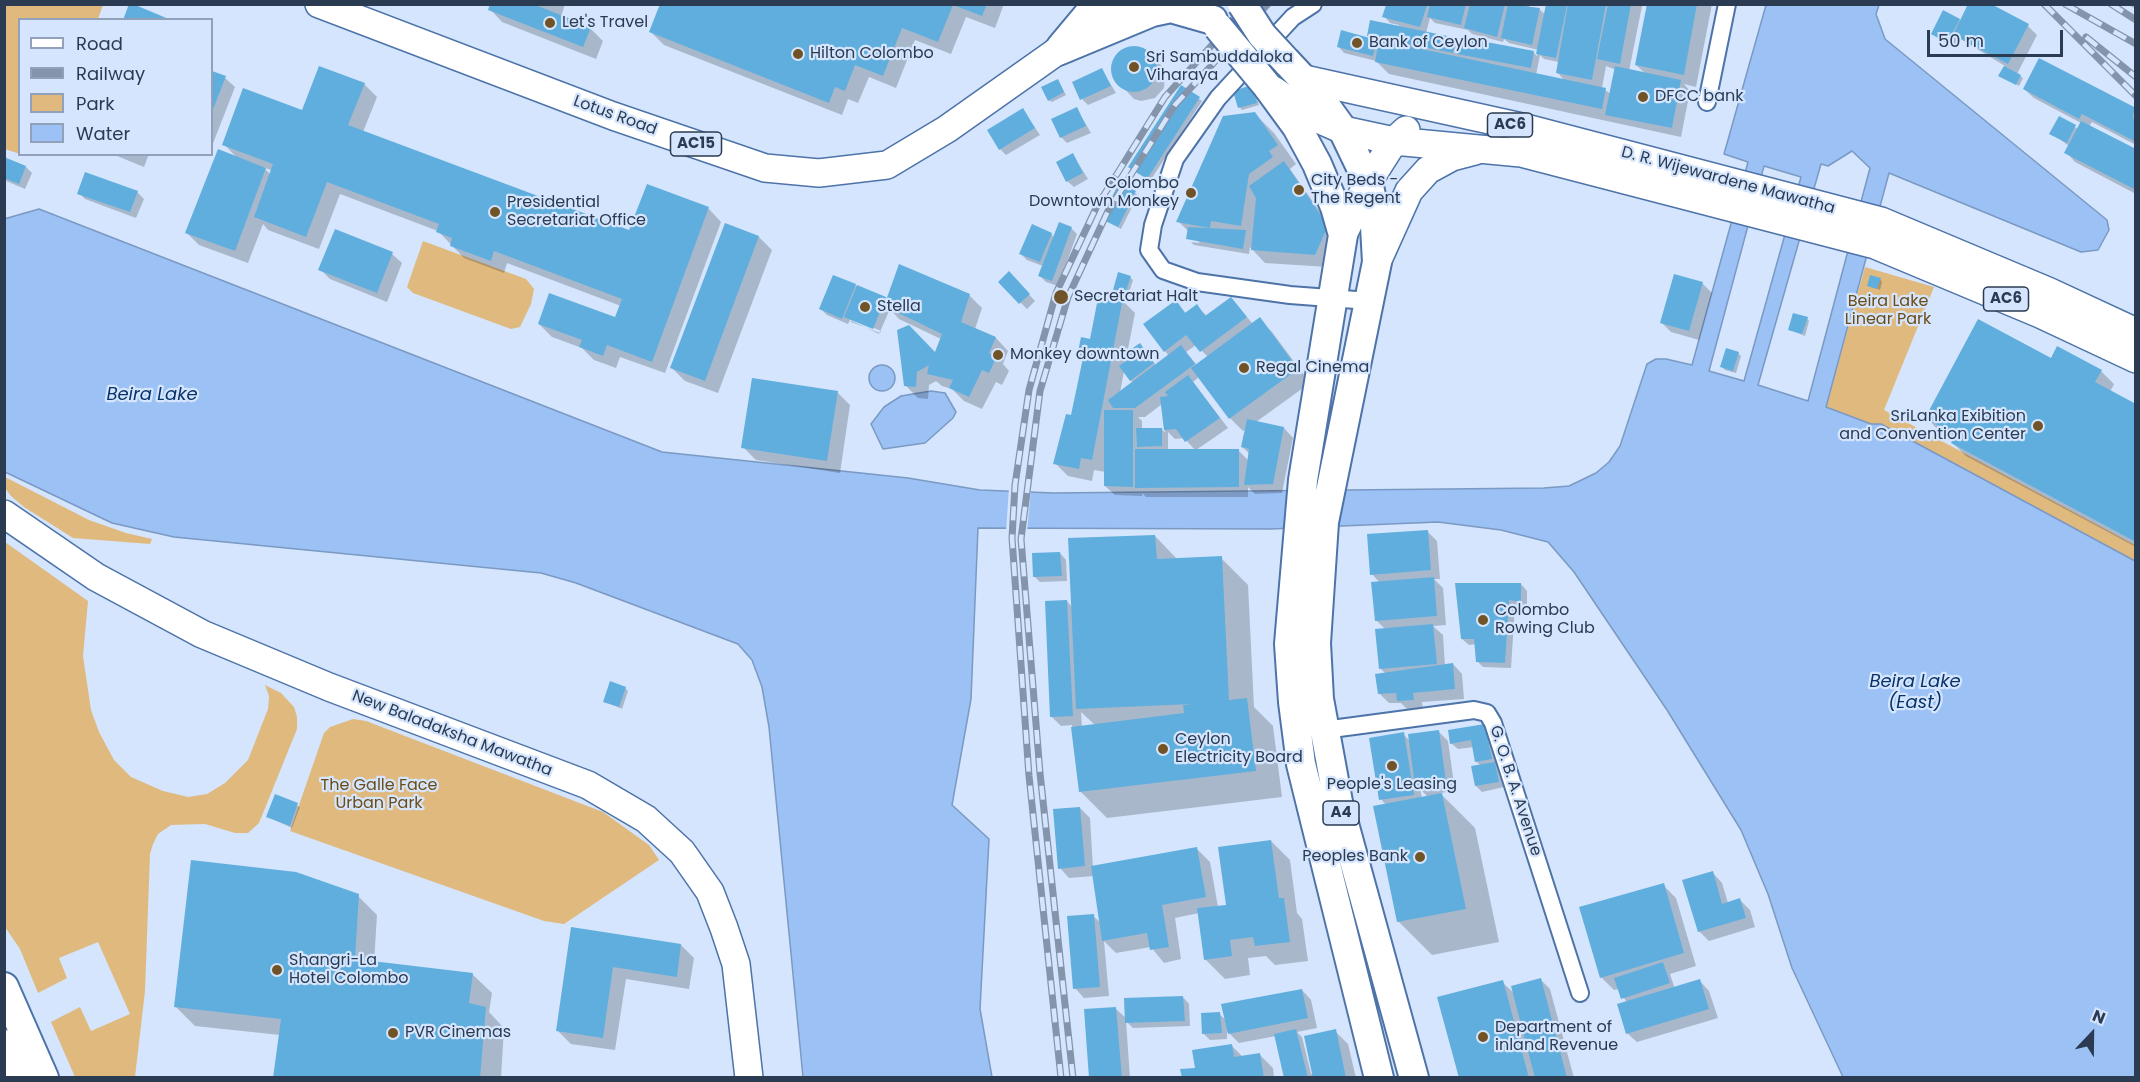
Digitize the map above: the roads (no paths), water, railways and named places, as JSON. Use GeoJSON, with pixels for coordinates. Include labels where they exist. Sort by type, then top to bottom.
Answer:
{"type":"FeatureCollection","features":[{"type":"Feature","properties":{"kind":"highway"},"geometry":{"type":"LineString","coordinates":[[1058,51],[1096,4]]}},
{"type":"Feature","properties":{"kind":"highway"},"geometry":{"type":"LineString","coordinates":[[1242,4],[1262,35],[1295,70],[1343,130],[1368,182],[1374,209],[1377,262]]}},
{"type":"Feature","properties":{"kind":"highway"},"geometry":{"type":"LineString","coordinates":[[1058,51],[1152,12],[1171,8],[1211,17],[1297,127],[1317,164],[1335,207],[1343,235]]}},
{"type":"Feature","properties":{"kind":"highway","name":"A4"},"geometry":{"type":"LineString","coordinates":[[1343,235],[1334,300],[1302,480],[1324,730],[1338,802],[1414,1077]]}},
{"type":"Feature","properties":{"kind":"highway","name":"A4"},"geometry":{"type":"LineString","coordinates":[[1377,262],[1331,480],[1308,541],[1289,644],[1301,764],[1379,1077]]}},
{"type":"Feature","properties":{"kind":"highway"},"geometry":{"type":"LineString","coordinates":[[4,987],[44,1077]]}},
{"type":"Feature","properties":{"kind":"highway"},"geometry":{"type":"LineString","coordinates":[[4,1044],[18,1077]]}},
{"type":"Feature","properties":{"kind":"main road","name":"Lotus Road"},"geometry":{"type":"LineString","coordinates":[[319,4],[613,116],[765,168],[819,173],[887,165],[947,129],[1124,4]]}},
{"type":"Feature","properties":{"kind":"main road","name":"D. R. Wijewardene Mawatha"},"geometry":{"type":"LineString","coordinates":[[1295,70],[1429,108],[1526,128],[1712,189],[1878,233],[1938,243],[2136,332]]}},
{"type":"Feature","properties":{"kind":"main road","name":"D. R. Wijewardene Mawatha"},"geometry":{"type":"LineString","coordinates":[[1267,86],[1311,116],[1343,130],[1394,141],[1488,148],[1521,153],[1712,189]]}},
{"type":"Feature","properties":{"kind":"main road"},"geometry":{"type":"LineString","coordinates":[[1343,235],[1368,182],[1394,141],[1429,108]]}},
{"type":"Feature","properties":{"kind":"main road"},"geometry":{"type":"LineString","coordinates":[[1377,262],[1409,191],[1428,170],[1452,157],[1488,148]]}},
{"type":"Feature","properties":{"kind":"main road","name":"D. R. Wijewardene Mawatha"},"geometry":{"type":"LineString","coordinates":[[1878,233],[2136,359]]}},
{"type":"Feature","properties":{"kind":"main road","name":"New Baladaksha Mawatha"},"geometry":{"type":"LineString","coordinates":[[4,514],[96,577],[202,634],[329,687],[588,785],[646,819],[682,852],[710,892],[736,964],[749,1077]]}},
{"type":"Feature","properties":{"kind":"street"},"geometry":{"type":"LineString","coordinates":[[1313,4],[1293,17],[1218,98],[1175,159],[1153,225],[1149,250],[1163,270],[1197,282],[1334,300],[1369,301]]}},
{"type":"Feature","properties":{"kind":"street"},"geometry":{"type":"LineString","coordinates":[[1707,102],[1727,4]]}},
{"type":"Feature","properties":{"kind":"street","name":"G. O. B. A. Avenue"},"geometry":{"type":"LineString","coordinates":[[1324,730],[1474,710],[1487,713],[1493,723],[1580,993]]}},
{"type":"Feature","properties":{"kind":"water"},"geometry":{"type":"Polygon","coordinates":[[[1766,5],[1879,5],[1876,14],[1885,39],[2107,220],[2109,230],[2098,250],[2081,252],[1889,173],[1826,407],[1871,424],[1881,424],[2135,561],[2135,1077],[1843,1077],[1792,968],[1768,894],[1741,830],[1667,710],[1574,572],[1548,542],[1501,530],[1438,522],[1270,529],[978,528],[971,699],[952,805],[989,839],[980,1009],[992,1077],[803,1077],[769,727],[762,687],[752,660],[738,644],[576,583],[541,573],[174,537],[112,523],[5,472],[4,219],[39,209],[662,452],[908,478],[980,490],[1054,493],[1569,486],[1596,473],[1609,462],[1620,446],[1647,364],[1656,359],[1666,359],[1692,365],[1748,162],[1724,154],[1766,5]],[[1852,151],[1828,166],[1821,164],[1758,385],[1808,401],[1870,168],[1852,151]],[[1764,166],[1709,371],[1744,381],[1801,177],[1764,166]]]}},
{"type":"Feature","properties":{"kind":"water"},"geometry":{"type":"Polygon","coordinates":[[[882,365],[891,369],[895,378],[891,387],[882,391],[873,387],[869,378],[873,369],[882,365]]]}},
{"type":"Feature","properties":{"kind":"water"},"geometry":{"type":"Polygon","coordinates":[[[931,391],[945,393],[956,412],[953,418],[925,443],[883,449],[871,424],[884,407],[901,396],[931,391]]]}},
{"type":"Feature","properties":{"kind":"railway"},"geometry":{"type":"LineString","coordinates":[[1061,1078],[1029,776],[1012,538],[1015,485],[1029,390],[1056,293],[1097,206],[1165,97],[1249,4]]}},
{"type":"Feature","properties":{"kind":"railway"},"geometry":{"type":"LineString","coordinates":[[1073,1078],[1040,773],[1021,539],[1040,391],[1068,297],[1108,211],[1175,105],[1268,4]]}},
{"type":"Feature","properties":{"kind":"railway"},"geometry":{"type":"LineString","coordinates":[[2044,4],[2136,96]]}},
{"type":"Feature","properties":{"kind":"railway"},"geometry":{"type":"LineString","coordinates":[[2065,4],[2136,44]]}},
{"type":"Feature","properties":{"kind":"railway"},"geometry":{"type":"LineString","coordinates":[[2111,4],[2136,20]]}},
{"type":"Feature","properties":{"kind":"railway"},"geometry":{"type":"LineString","coordinates":[[2086,37],[2136,77]]}},
{"type":"Feature","properties":{"kind":"place","name":"Let's Travel"},"geometry":{"type":"Point","coordinates":[550,23]}},
{"type":"Feature","properties":{"kind":"place","name":"Bank of Ceylon"},"geometry":{"type":"Point","coordinates":[1357,43]}},
{"type":"Feature","properties":{"kind":"place","name":"Hilton Colombo"},"geometry":{"type":"Point","coordinates":[798,54]}},
{"type":"Feature","properties":{"kind":"place","name":"Sri Sambuddaloka Viharaya"},"geometry":{"type":"Point","coordinates":[1134,67]}},
{"type":"Feature","properties":{"kind":"place","name":"DFCC bank"},"geometry":{"type":"Point","coordinates":[1643,97]}},
{"type":"Feature","properties":{"kind":"place","name":"City Beds - The Regent"},"geometry":{"type":"Point","coordinates":[1299,190]}},
{"type":"Feature","properties":{"kind":"place","name":"Colombo Downtown Monkey"},"geometry":{"type":"Point","coordinates":[1191,193]}},
{"type":"Feature","properties":{"kind":"place","name":"Presidential Secretariat Office"},"geometry":{"type":"Point","coordinates":[495,212]}},
{"type":"Feature","properties":{"kind":"place","name":"Secretariat Halt"},"geometry":{"type":"Point","coordinates":[1061,297]}},
{"type":"Feature","properties":{"kind":"place","name":"Stella"},"geometry":{"type":"Point","coordinates":[865,307]}},
{"type":"Feature","properties":{"kind":"place","name":"Monkey downtown"},"geometry":{"type":"Point","coordinates":[998,355]}},
{"type":"Feature","properties":{"kind":"place","name":"Regal Cinema"},"geometry":{"type":"Point","coordinates":[1244,368]}},
{"type":"Feature","properties":{"kind":"place","name":"SriLanka Exibition and Convention Center"},"geometry":{"type":"Point","coordinates":[2038,426]}},
{"type":"Feature","properties":{"kind":"place","name":"Colombo Rowing Club"},"geometry":{"type":"Point","coordinates":[1483,620]}},
{"type":"Feature","properties":{"kind":"place","name":"Ceylon Electricity Board"},"geometry":{"type":"Point","coordinates":[1163,749]}},
{"type":"Feature","properties":{"kind":"place","name":"People's Leasing"},"geometry":{"type":"Point","coordinates":[1392,766]}},
{"type":"Feature","properties":{"kind":"place","name":"Peoples Bank"},"geometry":{"type":"Point","coordinates":[1420,857]}},
{"type":"Feature","properties":{"kind":"place","name":"Shangri-La Hotel Colombo"},"geometry":{"type":"Point","coordinates":[277,970]}},
{"type":"Feature","properties":{"kind":"place","name":"PVR Cinemas"},"geometry":{"type":"Point","coordinates":[393,1033]}},
{"type":"Feature","properties":{"kind":"place","name":"Department of inland Revenue"},"geometry":{"type":"Point","coordinates":[1483,1037]}},
{"type":"Feature","properties":{"kind":"park label","name":"Beira Lake Linear Park"},"geometry":{"type":"Point","coordinates":[1888,311]}},
{"type":"Feature","properties":{"kind":"park label","name":"The Galle Face Urban Park"},"geometry":{"type":"Point","coordinates":[379,795]}},
{"type":"Feature","properties":{"kind":"water label","name":"Beira Lake"},"geometry":{"type":"Point","coordinates":[152,395]}},
{"type":"Feature","properties":{"kind":"water label","name":"Beira Lake (East)"},"geometry":{"type":"Point","coordinates":[1915,692]}}]}
